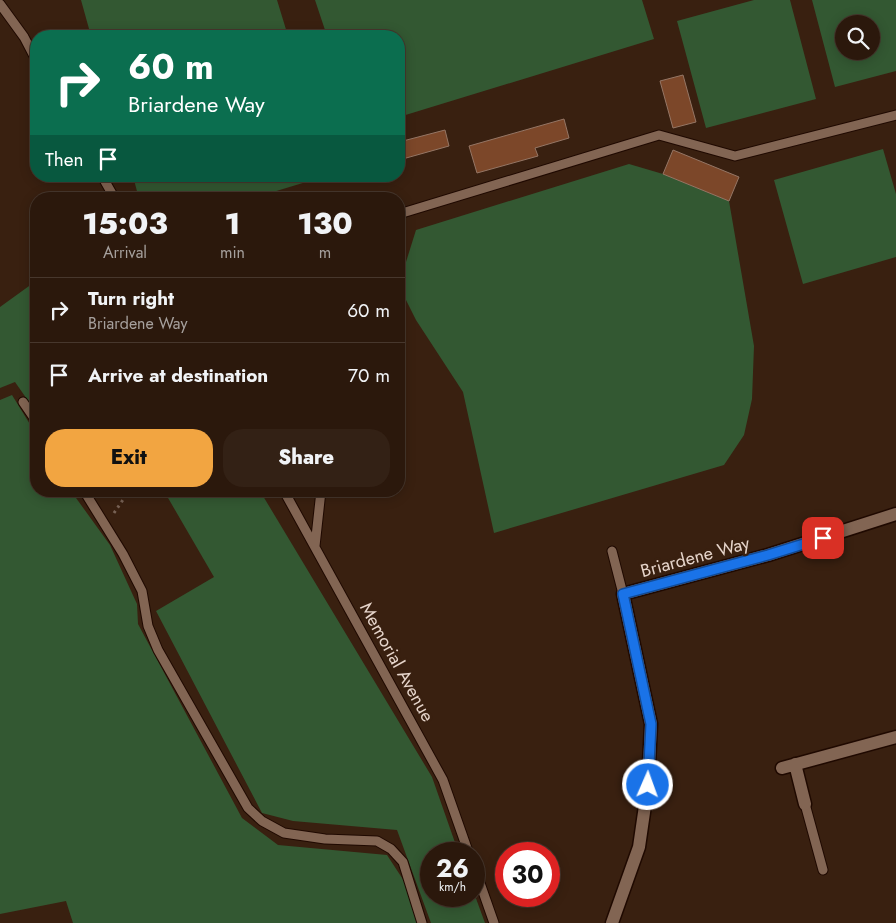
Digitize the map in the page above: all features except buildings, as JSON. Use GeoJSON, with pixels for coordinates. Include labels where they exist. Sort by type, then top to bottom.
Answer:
{"type":"FeatureCollection","features":[{"type":"Feature","properties":{"kind":"street","name":"Briardene Way"},"geometry":{"type":"LineString","coordinates":[[612,923],[639,846],[648,785],[650,733],[639,659],[623,594],[768,555],[896,514]]}},
{"type":"Feature","properties":{"kind":"street"},"geometry":{"type":"LineString","coordinates":[[782,768],[896,737]]}},
{"type":"Feature","properties":{"kind":"street"},"geometry":{"type":"LineString","coordinates":[[795,764],[806,804]]}},
{"type":"Feature","properties":{"kind":"lane"},"geometry":{"type":"LineString","coordinates":[[0,4],[30,51]]}},
{"type":"Feature","properties":{"kind":"lane"},"geometry":{"type":"LineString","coordinates":[[405,212],[660,135],[735,156],[896,115]]}},
{"type":"Feature","properties":{"kind":"lane"},"geometry":{"type":"LineString","coordinates":[[23,402],[30,412]]}},
{"type":"Feature","properties":{"kind":"lane"},"geometry":{"type":"LineString","coordinates":[[88,497],[142,591],[148,626],[158,650],[248,808],[262,822],[284,833],[324,839],[377,841],[390,849],[403,862],[422,923]]}},
{"type":"Feature","properties":{"kind":"lane","name":"Memorial Avenue"},"geometry":{"type":"LineString","coordinates":[[287,497],[443,780],[465,842]]}},
{"type":"Feature","properties":{"kind":"lane"},"geometry":{"type":"LineString","coordinates":[[314,546],[321,497]]}},
{"type":"Feature","properties":{"kind":"lane"},"geometry":{"type":"LineString","coordinates":[[612,551],[623,594]]}},
{"type":"Feature","properties":{"kind":"lane"},"geometry":{"type":"LineString","coordinates":[[806,804],[824,870]]}},
{"type":"Feature","properties":{"kind":"lane"},"geometry":{"type":"LineString","coordinates":[[485,897],[494,923]]}},
{"type":"Feature","properties":{"kind":"path"},"geometry":{"type":"LineString","coordinates":[[105,525],[125,497]]}},
{"type":"Feature","properties":{"kind":"green space"},"geometry":{"type":"Polygon","coordinates":[[[81,0],[277,0],[286,30],[89,30],[81,0]]]}},
{"type":"Feature","properties":{"kind":"green space"},"geometry":{"type":"Polygon","coordinates":[[[315,0],[642,0],[654,39],[405,115],[405,30],[325,30],[315,0]]]}},
{"type":"Feature","properties":{"kind":"green space"},"geometry":{"type":"Polygon","coordinates":[[[754,0],[790,0],[816,99],[706,128],[677,21],[754,0]]]}},
{"type":"Feature","properties":{"kind":"green space"},"geometry":{"type":"Polygon","coordinates":[[[812,0],[896,0],[896,71],[835,87],[812,0]]]}},
{"type":"Feature","properties":{"kind":"green space"},"geometry":{"type":"Polygon","coordinates":[[[883,149],[896,194],[896,257],[803,284],[774,180],[883,149]]]}},
{"type":"Feature","properties":{"kind":"green space"},"geometry":{"type":"Polygon","coordinates":[[[629,164],[663,174],[729,201],[754,346],[752,399],[744,435],[724,465],[494,533],[463,392],[416,320],[405,298],[405,268],[416,230],[629,164]]]}},
{"type":"Feature","properties":{"kind":"green space"},"geometry":{"type":"Polygon","coordinates":[[[135,182],[306,182],[273,192],[137,192],[135,182]]]}},
{"type":"Feature","properties":{"kind":"green space"},"geometry":{"type":"Polygon","coordinates":[[[30,285],[30,403],[15,382],[0,388],[0,307],[30,285]]]}},
{"type":"Feature","properties":{"kind":"green space"},"geometry":{"type":"Polygon","coordinates":[[[12,395],[30,424],[30,497],[75,497],[110,545],[137,604],[138,624],[242,818],[278,845],[387,855],[404,881],[419,923],[73,923],[66,901],[0,914],[0,400],[12,395]]]}},
{"type":"Feature","properties":{"kind":"green space"},"geometry":{"type":"Polygon","coordinates":[[[167,497],[264,497],[432,777],[455,842],[420,842],[420,893],[397,830],[293,821],[262,813],[156,611],[214,577],[167,497]]]}},
{"type":"Feature","properties":{"kind":"green space"},"geometry":{"type":"Polygon","coordinates":[[[425,907],[479,907],[485,923],[431,923],[425,907]]]}},
{"type":"Feature","properties":{"kind":"route"},"geometry":{"type":"LineString","coordinates":[[648,785],[651,724],[639,659],[623,594],[768,555],[823,538]]}}]}
